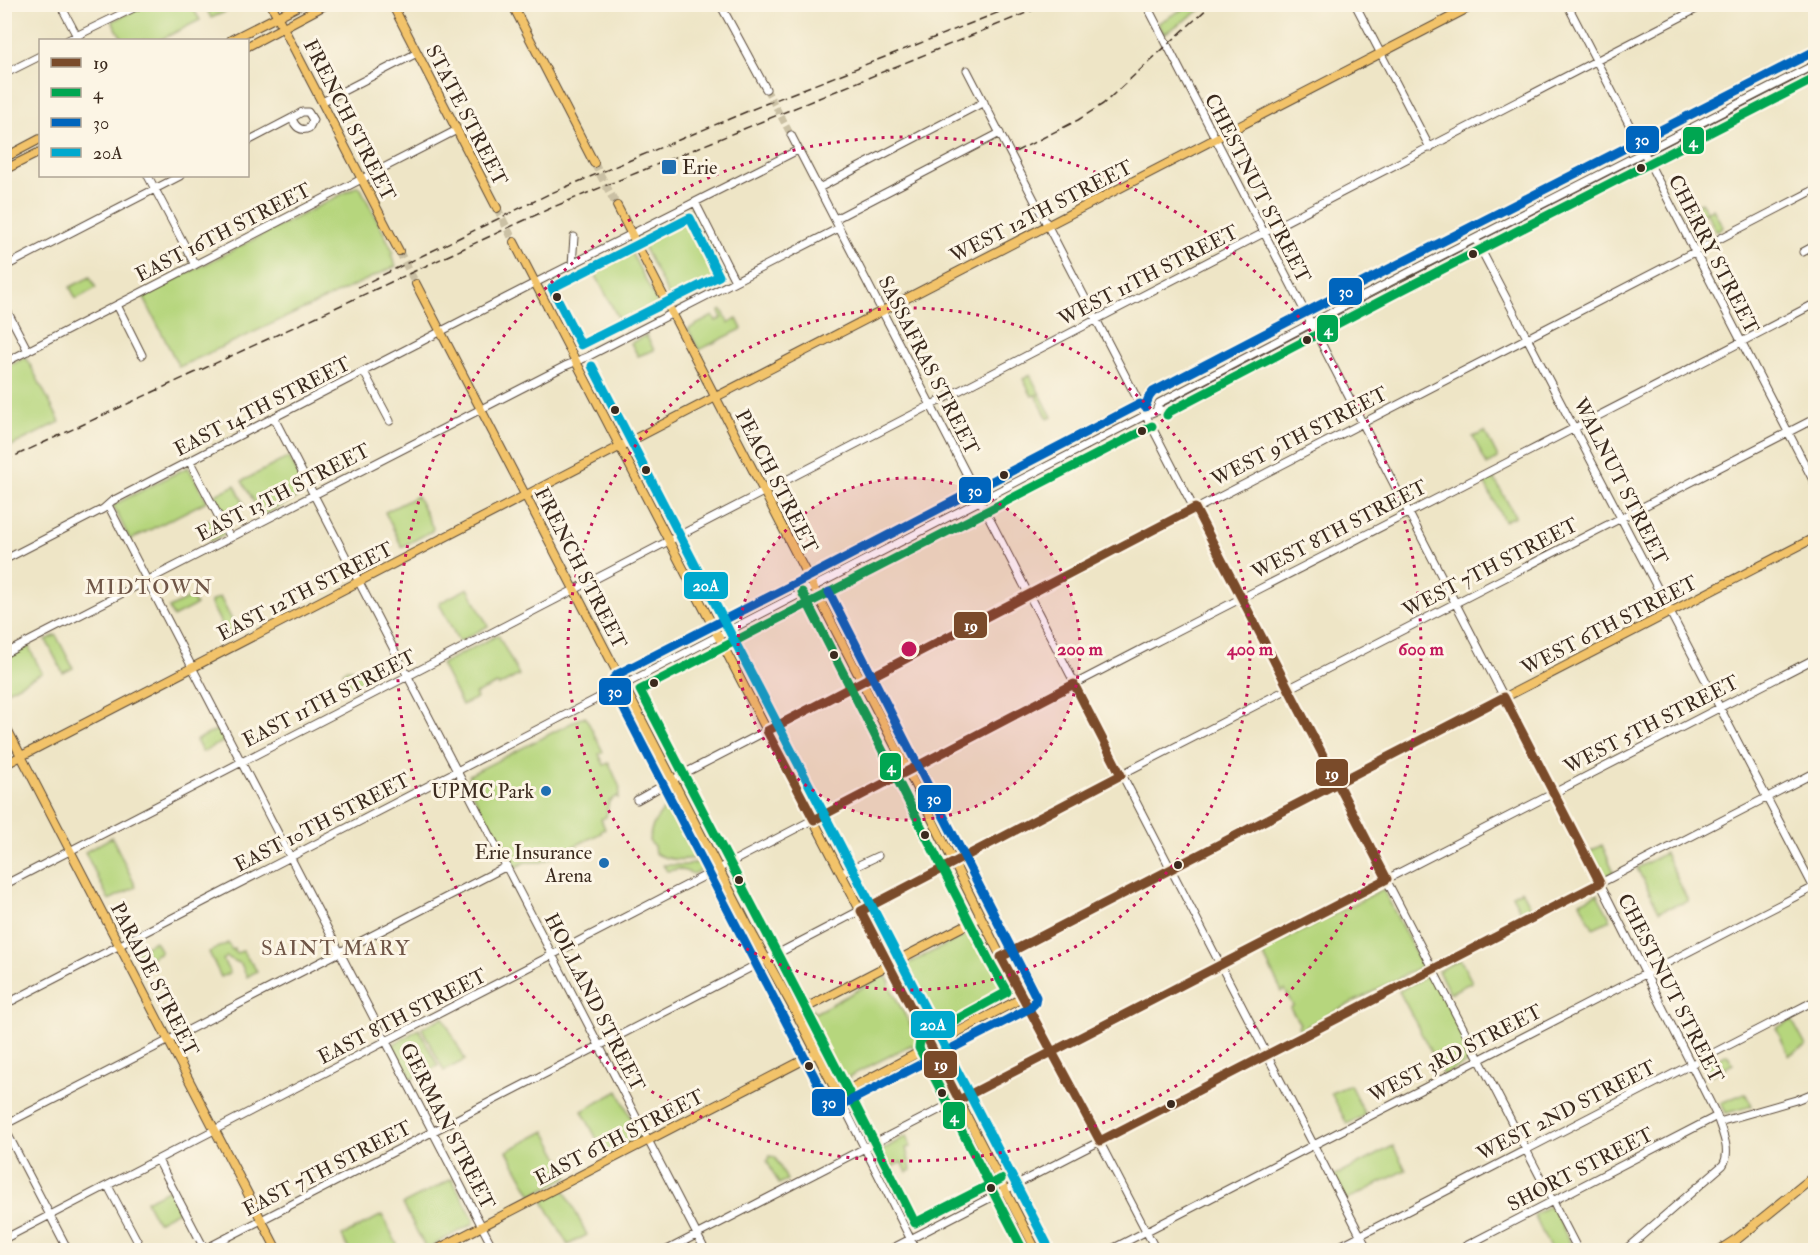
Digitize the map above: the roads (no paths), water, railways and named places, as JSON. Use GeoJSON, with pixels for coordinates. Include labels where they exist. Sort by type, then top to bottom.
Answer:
{"type":"FeatureCollection","features":[{"type":"Feature","properties":{"kind":"highway"},"geometry":{"type":"LineString","coordinates":[[1720,1251],[1815,1175]]}},
{"type":"Feature","properties":{"kind":"main road","name":"FRENCH STREET"},"geometry":{"type":"LineString","coordinates":[[271,4],[399,251]]}},
{"type":"Feature","properties":{"kind":"main road"},"geometry":{"type":"LineString","coordinates":[[233,39],[302,4]]}},
{"type":"Feature","properties":{"kind":"main road"},"geometry":{"type":"LineString","coordinates":[[249,45],[327,4]]}},
{"type":"Feature","properties":{"kind":"main road","name":"STATE STREET"},"geometry":{"type":"LineString","coordinates":[[392,4],[497,208]]}},
{"type":"Feature","properties":{"kind":"main road"},"geometry":{"type":"LineString","coordinates":[[512,4],[594,163]]}},
{"type":"Feature","properties":{"kind":"main road","name":"WEST 12TH STREET"},"geometry":{"type":"LineString","coordinates":[[621,447],[1476,4]]}},
{"type":"Feature","properties":{"kind":"main road"},"geometry":{"type":"LineString","coordinates":[[4,158],[39,140]]}},
{"type":"Feature","properties":{"kind":"main road"},"geometry":{"type":"LineString","coordinates":[[4,170],[39,152]]}},
{"type":"Feature","properties":{"kind":"main road","name":"PEACH STREET"},"geometry":{"type":"LineString","coordinates":[[617,206],[717,397],[1001,957],[1024,997]]}},
{"type":"Feature","properties":{"kind":"main road"},"geometry":{"type":"LineString","coordinates":[[514,242],[1036,1251]]}},
{"type":"Feature","properties":{"kind":"main road","name":"FRENCH STREET"},"geometry":{"type":"LineString","coordinates":[[416,284],[838,1095]]}},
{"type":"Feature","properties":{"kind":"main road","name":"EAST 12TH STREET"},"geometry":{"type":"LineString","coordinates":[[4,765],[621,447]]}},
{"type":"Feature","properties":{"kind":"main road","name":"WEST 6TH STREET"},"geometry":{"type":"LineString","coordinates":[[1001,957],[1815,537]]}},
{"type":"Feature","properties":{"kind":"main road","name":"PARADE STREET"},"geometry":{"type":"LineString","coordinates":[[4,723],[277,1251]]}},
{"type":"Feature","properties":{"kind":"main road"},"geometry":{"type":"LineString","coordinates":[[796,1013],[981,917]]}},
{"type":"Feature","properties":{"kind":"main road"},"geometry":{"type":"LineString","coordinates":[[838,1095],[1024,997]]}},
{"type":"Feature","properties":{"kind":"main road","name":"EAST 6TH STREET"},"geometry":{"type":"LineString","coordinates":[[436,1251],[817,1053]]}},
{"type":"Feature","properties":{"kind":"street"},"geometry":{"type":"LineString","coordinates":[[60,4],[77,38],[142,4]]}},
{"type":"Feature","properties":{"kind":"street"},"geometry":{"type":"LineString","coordinates":[[720,4],[766,88]]}},
{"type":"Feature","properties":{"kind":"street","name":"CHESTNUT STREET"},"geometry":{"type":"LineString","coordinates":[[1146,4],[1600,883],[1718,1119],[1726,1142],[1727,1159],[1723,1165],[1625,1251]]}},
{"type":"Feature","properties":{"kind":"street"},"geometry":{"type":"LineString","coordinates":[[1355,4],[1430,148]]}},
{"type":"Feature","properties":{"kind":"street","name":"CHERRY STREET"},"geometry":{"type":"LineString","coordinates":[[1567,4],[1815,486]]}},
{"type":"Feature","properties":{"kind":"street","name":"WEST 11TH STREET"},"geometry":{"type":"LineString","coordinates":[[670,541],[1706,4]]}},
{"type":"Feature","properties":{"kind":"street"},"geometry":{"type":"LineString","coordinates":[[322,102],[417,53]]}},
{"type":"Feature","properties":{"kind":"street"},"geometry":{"type":"LineString","coordinates":[[4,74],[39,56]]}},
{"type":"Feature","properties":{"kind":"street"},"geometry":{"type":"LineString","coordinates":[[1156,411],[1160,403],[1392,281],[1564,203],[1646,157],[1726,110],[1813,65],[1815,76],[1730,118],[1646,157],[1560,196],[1477,242]]}},
{"type":"Feature","properties":{"kind":"street"},"geometry":{"type":"LineString","coordinates":[[967,70],[1578,1251]]}},
{"type":"Feature","properties":{"kind":"street"},"geometry":{"type":"LineString","coordinates":[[819,188],[984,102]]}},
{"type":"Feature","properties":{"kind":"street"},"geometry":{"type":"LineString","coordinates":[[1726,110],[1730,118]]}},
{"type":"Feature","properties":{"kind":"street"},"geometry":{"type":"LineString","coordinates":[[249,140],[292,118]]}},
{"type":"Feature","properties":{"kind":"street","name":"EAST 16TH STREET"},"geometry":{"type":"LineString","coordinates":[[4,363],[457,130]]}},
{"type":"Feature","properties":{"kind":"street"},"geometry":{"type":"LineString","coordinates":[[835,219],[1000,133]]}},
{"type":"Feature","properties":{"kind":"street","name":"SASSAFRAS STREET"},"geometry":{"type":"LineString","coordinates":[[791,135],[1368,1251]]}},
{"type":"Feature","properties":{"kind":"street","name":"EAST 14TH STREET"},"geometry":{"type":"LineString","coordinates":[[4,560],[274,418],[798,150]]}},
{"type":"Feature","properties":{"kind":"street"},"geometry":{"type":"LineString","coordinates":[[149,177],[195,265]]}},
{"type":"Feature","properties":{"kind":"street"},"geometry":{"type":"LineString","coordinates":[[4,267],[178,177]]}},
{"type":"Feature","properties":{"kind":"street","name":"WEST 9TH STREET"},"geometry":{"type":"LineString","coordinates":[[637,800],[1195,508],[1815,189]]}},
{"type":"Feature","properties":{"kind":"street"},"geometry":{"type":"LineString","coordinates":[[1560,196],[1564,203]]}},
{"type":"Feature","properties":{"kind":"street"},"geometry":{"type":"LineString","coordinates":[[695,202],[735,281]]}},
{"type":"Feature","properties":{"kind":"street","name":"EAST 13TH STREET"},"geometry":{"type":"LineString","coordinates":[[4,654],[839,228]]}},
{"type":"Feature","properties":{"kind":"street"},"geometry":{"type":"LineString","coordinates":[[572,265],[574,237]]}},
{"type":"Feature","properties":{"kind":"street","name":"EAST 10TH STREET"},"geometry":{"type":"LineString","coordinates":[[4,1005],[1146,415],[1164,410],[1314,333],[1397,289],[1477,242]]}},
{"type":"Feature","properties":{"kind":"street","name":"WALNUT STREET"},"geometry":{"type":"LineString","coordinates":[[1477,242],[1815,888]]}},
{"type":"Feature","properties":{"kind":"street"},"geometry":{"type":"LineString","coordinates":[[1803,252],[1815,245]]}},
{"type":"Feature","properties":{"kind":"street"},"geometry":{"type":"LineString","coordinates":[[1392,281],[1397,289]]}},
{"type":"Feature","properties":{"kind":"street","name":"WEST 8TH STREET"},"geometry":{"type":"LineString","coordinates":[[814,820],[1815,303]]}},
{"type":"Feature","properties":{"kind":"street"},"geometry":{"type":"LineString","coordinates":[[4,305],[28,351]]}},
{"type":"Feature","properties":{"kind":"street"},"geometry":{"type":"LineString","coordinates":[[117,305],[142,356]]}},
{"type":"Feature","properties":{"kind":"street"},"geometry":{"type":"LineString","coordinates":[[1226,369],[1230,376]]}},
{"type":"Feature","properties":{"kind":"street"},"geometry":{"type":"LineString","coordinates":[[364,372],[390,421]]}},
{"type":"Feature","properties":{"kind":"street","name":"HOLLAND STREET"},"geometry":{"type":"LineString","coordinates":[[274,418],[705,1251]]}},
{"type":"Feature","properties":{"kind":"street","name":"WEST 7TH STREET"},"geometry":{"type":"LineString","coordinates":[[861,911],[1815,418]]}},
{"type":"Feature","properties":{"kind":"street"},"geometry":{"type":"LineString","coordinates":[[190,462],[230,538]]}},
{"type":"Feature","properties":{"kind":"street","name":"GERMAN STREET"},"geometry":{"type":"LineString","coordinates":[[108,505],[494,1251]]}},
{"type":"Feature","properties":{"kind":"street","name":"EAST 11TH STREET"},"geometry":{"type":"LineString","coordinates":[[4,885],[670,541]]}},
{"type":"Feature","properties":{"kind":"street","name":"WEST 5TH STREET"},"geometry":{"type":"LineString","coordinates":[[667,1251],[1815,658]]}},
{"type":"Feature","properties":{"kind":"street"},"geometry":{"type":"LineString","coordinates":[[889,1251],[1815,772]]}},
{"type":"Feature","properties":{"kind":"street","name":"EAST 8TH STREET"},"geometry":{"type":"LineString","coordinates":[[4,1239],[554,957],[814,820]]}},
{"type":"Feature","properties":{"kind":"street"},"geometry":{"type":"LineString","coordinates":[[842,873],[878,856]]}},
{"type":"Feature","properties":{"kind":"street"},"geometry":{"type":"LineString","coordinates":[[69,1251],[4,1126],[507,866]]}},
{"type":"Feature","properties":{"kind":"street","name":"WEST 3RD STREET"},"geometry":{"type":"LineString","coordinates":[[1110,1251],[1645,973],[1815,888]]}},
{"type":"Feature","properties":{"kind":"street","name":"EAST 7TH STREET"},"geometry":{"type":"LineString","coordinates":[[204,1250],[861,911]]}},
{"type":"Feature","properties":{"kind":"street","name":"PEACH STREET"},"geometry":{"type":"LineString","coordinates":[[1024,997],[1156,1251]]}},
{"type":"Feature","properties":{"kind":"street","name":"WEST 2ND STREET"},"geometry":{"type":"LineString","coordinates":[[1332,1251],[1815,999]]}},
{"type":"Feature","properties":{"kind":"street","name":"SHORT STREET"},"geometry":{"type":"LineString","coordinates":[[1458,1251],[1718,1119],[1796,1100],[1815,1092]]}},
{"type":"Feature","properties":{"kind":"street","name":"FRENCH STREET"},"geometry":{"type":"LineString","coordinates":[[838,1095],[916,1251]]}},
{"type":"Feature","properties":{"kind":"street"},"geometry":{"type":"LineString","coordinates":[[158,1160],[204,1250]]}},
{"type":"Feature","properties":{"kind":"street"},"geometry":{"type":"LineString","coordinates":[[108,1186],[142,1251]]}},
{"type":"Feature","properties":{"kind":"tunnel"},"geometry":{"type":"LineString","coordinates":[[766,89],[791,135]]}},
{"type":"Feature","properties":{"kind":"tunnel"},"geometry":{"type":"LineString","coordinates":[[594,163],[617,206]]}},
{"type":"Feature","properties":{"kind":"tunnel"},"geometry":{"type":"LineString","coordinates":[[497,208],[514,242]]}},
{"type":"Feature","properties":{"kind":"tunnel"},"geometry":{"type":"LineString","coordinates":[[399,251],[416,284]]}},
{"type":"Feature","properties":{"kind":"railway"},"geometry":{"type":"LineString","coordinates":[[358,287],[549,194],[765,104],[1020,4]]}},
{"type":"Feature","properties":{"kind":"railway"},"geometry":{"type":"LineString","coordinates":[[4,461],[551,208],[1048,4]]}},
{"type":"Feature","properties":{"kind":"railway"},"geometry":{"type":"LineString","coordinates":[[1015,152],[1078,120],[1103,104],[1212,4]]}},
{"type":"Feature","properties":{"kind":"place","name":"Erie"},"geometry":{"type":"Point","coordinates":[669,167]}},
{"type":"Feature","properties":{"kind":"place","name":"UPMC Park"},"geometry":{"type":"Point","coordinates":[546,791]}},
{"type":"Feature","properties":{"kind":"place","name":"Erie Insurance Arena"},"geometry":{"type":"Point","coordinates":[604,863]}},
{"type":"Feature","properties":{"kind":"district","name":"MIDTOWN"},"geometry":{"type":"Point","coordinates":[149,587]}},
{"type":"Feature","properties":{"kind":"district","name":"SAINT MARY"},"geometry":{"type":"Point","coordinates":[336,948]}}]}
